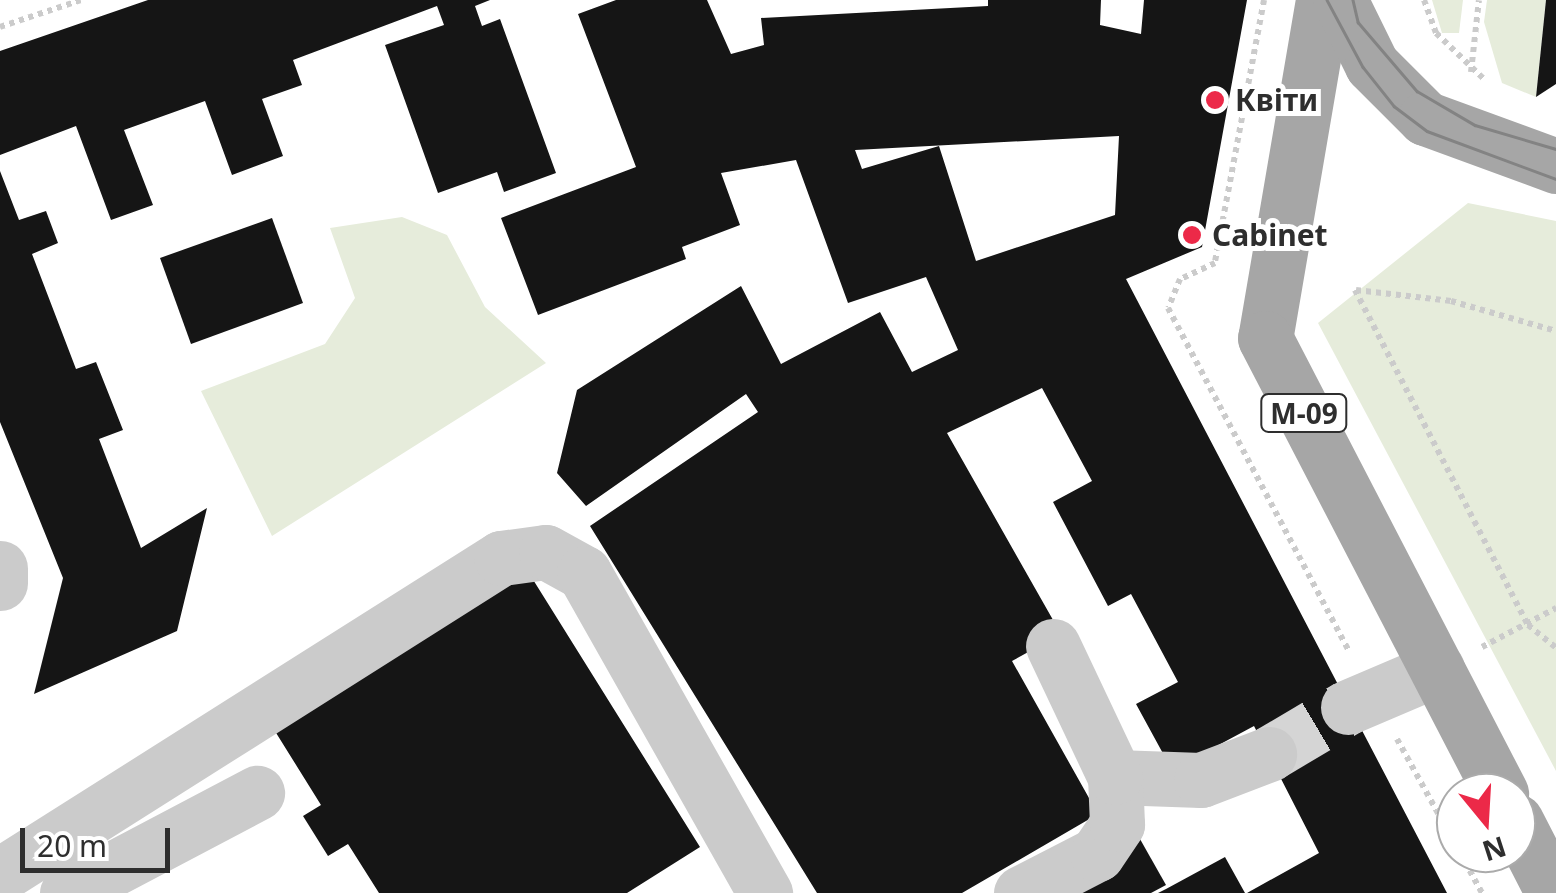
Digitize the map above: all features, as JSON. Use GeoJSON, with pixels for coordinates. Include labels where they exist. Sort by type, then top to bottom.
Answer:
{"type":"FeatureCollection","features":[{"type":"Feature","properties":{"kind":"main road","name":"М-09"},"geometry":{"type":"LineString","coordinates":[[1323,0],[1265,338],[1492,773]]}},
{"type":"Feature","properties":{"kind":"main road"},"geometry":{"type":"LineString","coordinates":[[1340,0],[1372,65],[1425,118],[1556,166]]}},
{"type":"Feature","properties":{"kind":"main road"},"geometry":{"type":"LineString","coordinates":[[1536,860],[1553,893]]}},
{"type":"Feature","properties":{"kind":"street"},"geometry":{"type":"LineString","coordinates":[[0,875],[502,558],[546,552],[584,573],[765,893]]}},
{"type":"Feature","properties":{"kind":"street"},"geometry":{"type":"LineString","coordinates":[[0,568],[0,583]]}},
{"type":"Feature","properties":{"kind":"street"},"geometry":{"type":"LineString","coordinates":[[1021,893],[1096,854],[1117,824],[1115,777],[1053,646]]}},
{"type":"Feature","properties":{"kind":"street"},"geometry":{"type":"LineString","coordinates":[[1360,700],[1437,669]]}},
{"type":"Feature","properties":{"kind":"street"},"geometry":{"type":"LineString","coordinates":[[1115,777],[1201,780],[1269,754]]}},
{"type":"Feature","properties":{"kind":"street"},"geometry":{"type":"LineString","coordinates":[[67,893],[257,793]]}},
{"type":"Feature","properties":{"kind":"path"},"geometry":{"type":"LineString","coordinates":[[0,27],[81,0]]}},
{"type":"Feature","properties":{"kind":"path"},"geometry":{"type":"LineString","coordinates":[[1264,0],[1215,263],[1180,279],[1168,308],[1360,700],[1436,816]]}},
{"type":"Feature","properties":{"kind":"path"},"geometry":{"type":"LineString","coordinates":[[1424,0],[1436,33],[1471,72],[1502,90]]}},
{"type":"Feature","properties":{"kind":"path"},"geometry":{"type":"LineString","coordinates":[[1471,72],[1478,0]]}},
{"type":"Feature","properties":{"kind":"path"},"geometry":{"type":"LineString","coordinates":[[1556,332],[1451,301],[1355,290],[1528,625],[1556,648]]}},
{"type":"Feature","properties":{"kind":"path"},"geometry":{"type":"LineString","coordinates":[[1437,669],[1556,608]]}},
{"type":"Feature","properties":{"kind":"green space"},"geometry":{"type":"Polygon","coordinates":[[[1432,0],[1463,0],[1459,33],[1442,33],[1432,0]]]}},
{"type":"Feature","properties":{"kind":"green space"},"geometry":{"type":"Polygon","coordinates":[[[1487,0],[1546,0],[1536,97],[1502,83],[1484,22],[1487,0]]]}},
{"type":"Feature","properties":{"kind":"green space"},"geometry":{"type":"Polygon","coordinates":[[[1468,203],[1556,221],[1556,771],[1318,323],[1468,203]]]}},
{"type":"Feature","properties":{"kind":"green space"},"geometry":{"type":"Polygon","coordinates":[[[402,217],[447,235],[485,307],[546,363],[272,536],[201,391],[325,344],[355,298],[330,228],[402,217]]]}},
{"type":"Feature","properties":{"kind":"building"},"geometry":{"type":"Polygon","coordinates":[[[148,0],[490,0],[475,6],[482,26],[500,19],[556,173],[504,192],[497,172],[438,193],[385,45],[444,25],[437,6],[293,60],[302,85],[262,99],[283,156],[232,175],[205,101],[124,130],[153,205],[111,220],[76,126],[0,155],[0,51],[148,0]]]}},
{"type":"Feature","properties":{"kind":"building"},"geometry":{"type":"Polygon","coordinates":[[[616,0],[707,0],[731,54],[764,45],[761,18],[988,6],[988,0],[1101,0],[1100,25],[1141,34],[1144,0],[1247,0],[1202,247],[1126,279],[1447,893],[1247,893],[1319,853],[1254,726],[1172,770],[1136,704],[1178,682],[1131,594],[1108,606],[1053,502],[1092,481],[1042,388],[947,433],[1061,634],[1012,661],[1098,814],[962,893],[817,893],[590,526],[758,412],[746,394],[586,506],[557,473],[577,390],[741,286],[781,364],[880,312],[912,372],[958,350],[926,277],[848,303],[796,160],[721,173],[740,225],[682,247],[686,259],[538,315],[501,218],[636,167],[578,14],[616,0]],[[1119,136],[855,150],[862,169],[939,146],[976,261],[1115,215],[1119,136]]]}},
{"type":"Feature","properties":{"kind":"building"},"geometry":{"type":"Polygon","coordinates":[[[1546,0],[1556,0],[1556,84],[1536,97],[1546,0]]]}},
{"type":"Feature","properties":{"kind":"building"},"geometry":{"type":"Polygon","coordinates":[[[0,171],[19,220],[46,211],[58,243],[32,254],[76,369],[96,362],[123,430],[99,439],[141,548],[207,508],[177,631],[34,694],[63,578],[0,422],[0,171]]]}},
{"type":"Feature","properties":{"kind":"building"},"geometry":{"type":"Polygon","coordinates":[[[272,218],[303,303],[191,344],[160,258],[272,218]]]}},
{"type":"Feature","properties":{"kind":"building"},"geometry":{"type":"Polygon","coordinates":[[[527,570],[700,847],[627,893],[379,893],[348,844],[328,856],[303,816],[321,805],[273,728],[527,570]]]}},
{"type":"Feature","properties":{"kind":"building"},"geometry":{"type":"Polygon","coordinates":[[[1136,832],[1166,885],[1151,893],[1030,893],[1136,832]]]}},
{"type":"Feature","properties":{"kind":"building"},"geometry":{"type":"Polygon","coordinates":[[[1225,857],[1245,893],[1158,893],[1166,889],[1225,857]]]}},
{"type":"Feature","properties":{"kind":"tunnel"},"geometry":{"type":"LineString","coordinates":[[1269,754],[1348,707]]}},
{"type":"Feature","properties":{"kind":"tram line"},"geometry":{"type":"LineString","coordinates":[[1327,0],[1363,67],[1394,106],[1427,131],[1556,179]]}},
{"type":"Feature","properties":{"kind":"tram line"},"geometry":{"type":"LineString","coordinates":[[1353,0],[1358,22],[1417,91],[1475,125],[1556,149]]}},
{"type":"Feature","properties":{"kind":"place","name":"Квіти"},"geometry":{"type":"Point","coordinates":[1215,100]}},
{"type":"Feature","properties":{"kind":"place","name":"Cabinet"},"geometry":{"type":"Point","coordinates":[1192,235]}}]}
